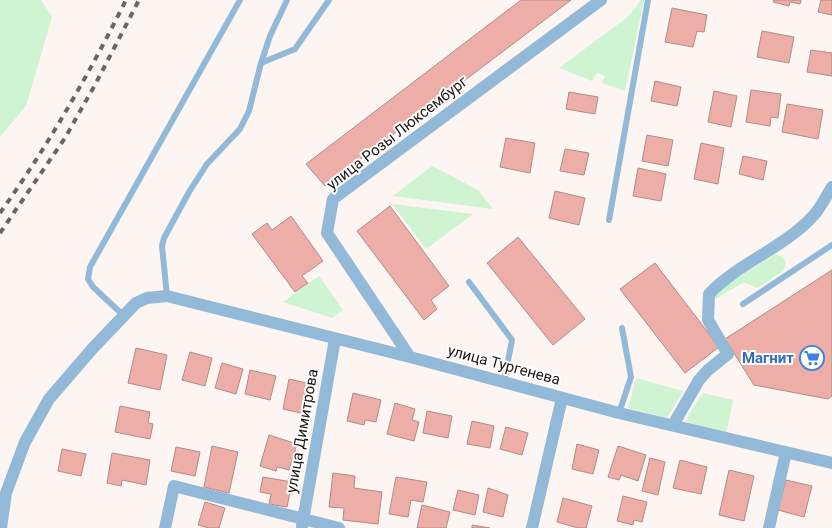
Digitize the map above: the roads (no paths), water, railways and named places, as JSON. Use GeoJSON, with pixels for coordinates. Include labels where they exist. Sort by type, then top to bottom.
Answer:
{"type":"FeatureCollection","features":[{"type":"Feature","properties":{"kind":"street","name":"улица Розы Люксембург"},"geometry":{"type":"LineString","coordinates":[[410,357],[327,233],[333,198],[601,0]]}},
{"type":"Feature","properties":{"kind":"street"},"geometry":{"type":"LineString","coordinates":[[673,425],[699,380],[728,354],[708,320],[709,294],[718,284],[782,242],[814,216],[832,187]]}},
{"type":"Feature","properties":{"kind":"street"},"geometry":{"type":"LineString","coordinates":[[1,528],[6,493],[24,442],[49,399],[123,315],[136,303],[147,298],[167,296]]}},
{"type":"Feature","properties":{"kind":"street","name":"улица Тургенева"},"geometry":{"type":"LineString","coordinates":[[167,296],[504,381],[562,398],[832,463]]}},
{"type":"Feature","properties":{"kind":"street","name":"улица Димитрова"},"geometry":{"type":"LineString","coordinates":[[302,524],[335,338]]}},
{"type":"Feature","properties":{"kind":"street"},"geometry":{"type":"LineString","coordinates":[[532,528],[562,398]]}},
{"type":"Feature","properties":{"kind":"street"},"geometry":{"type":"LineString","coordinates":[[769,528],[786,452]]}},
{"type":"Feature","properties":{"kind":"street"},"geometry":{"type":"LineString","coordinates":[[165,528],[174,486],[302,524],[339,528]]}},
{"type":"Feature","properties":{"kind":"lane"},"geometry":{"type":"LineString","coordinates":[[123,315],[93,287],[88,279],[90,267],[240,0]]}},
{"type":"Feature","properties":{"kind":"lane"},"geometry":{"type":"LineString","coordinates":[[167,296],[162,246],[164,238],[207,164],[240,129],[250,110],[261,63],[270,36],[287,0]]}},
{"type":"Feature","properties":{"kind":"lane"},"geometry":{"type":"LineString","coordinates":[[261,63],[295,49],[329,0]]}},
{"type":"Feature","properties":{"kind":"lane"},"geometry":{"type":"LineString","coordinates":[[609,220],[648,0]]}},
{"type":"Feature","properties":{"kind":"lane"},"geometry":{"type":"LineString","coordinates":[[743,304],[832,245]]}},
{"type":"Feature","properties":{"kind":"lane"},"geometry":{"type":"LineString","coordinates":[[469,282],[512,340],[504,381]]}},
{"type":"Feature","properties":{"kind":"lane"},"geometry":{"type":"LineString","coordinates":[[620,412],[631,377],[622,328]]}},
{"type":"Feature","properties":{"kind":"railway"},"geometry":{"type":"LineString","coordinates":[[0,213],[35,162],[67,109],[126,0]]}},
{"type":"Feature","properties":{"kind":"railway"},"geometry":{"type":"LineString","coordinates":[[0,233],[65,138],[139,0]]}},
{"type":"Feature","properties":{"kind":"place","name":"Магнит"},"geometry":{"type":"Point","coordinates":[812,358]}}]}
